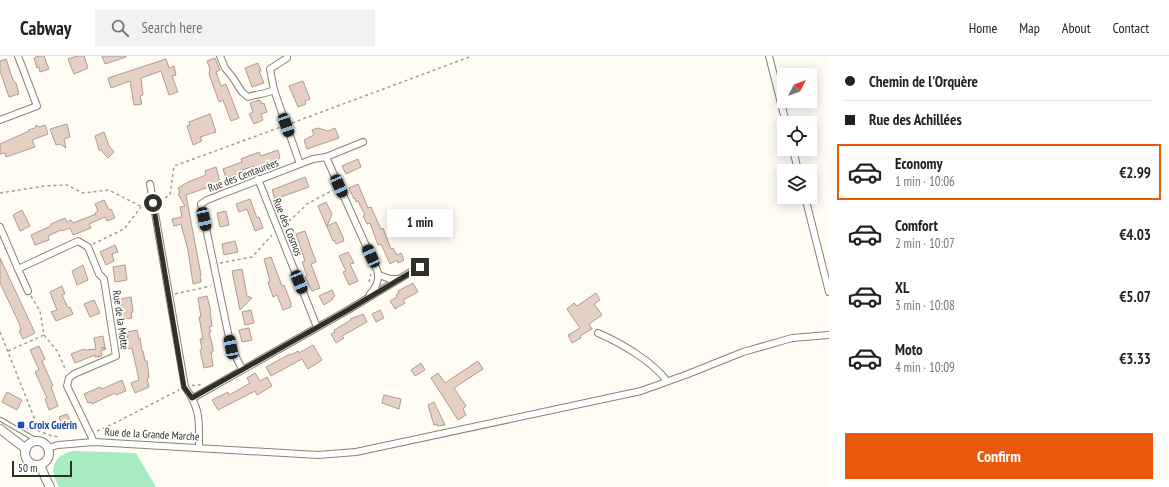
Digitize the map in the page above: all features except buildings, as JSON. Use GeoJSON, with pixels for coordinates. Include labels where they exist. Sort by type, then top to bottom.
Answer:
{"type":"FeatureCollection","features":[{"type":"Feature","properties":{"kind":"street"},"geometry":{"type":"LineString","coordinates":[[0,120],[37,106],[18,56]]}},
{"type":"Feature","properties":{"kind":"street"},"geometry":{"type":"LineString","coordinates":[[220,56],[224,68],[242,92],[248,97],[274,90]]}},
{"type":"Feature","properties":{"kind":"street"},"geometry":{"type":"LineString","coordinates":[[287,56],[287,58],[270,69],[274,90],[300,164]]}},
{"type":"Feature","properties":{"kind":"street"},"geometry":{"type":"LineString","coordinates":[[769,56],[784,116]]}},
{"type":"Feature","properties":{"kind":"street","name":"Rue des Centaurées"},"geometry":{"type":"LineString","coordinates":[[242,369],[231,347],[201,204],[207,200],[258,179],[313,159],[326,157],[362,142]]}},
{"type":"Feature","properties":{"kind":"street"},"geometry":{"type":"LineString","coordinates":[[326,157],[379,275],[374,289],[368,297]]}},
{"type":"Feature","properties":{"kind":"street","name":"Rue des Cosmos"},"geometry":{"type":"LineString","coordinates":[[258,179],[317,327]]}},
{"type":"Feature","properties":{"kind":"street"},"geometry":{"type":"LineString","coordinates":[[150,184],[184,387],[192,398],[199,416],[199,447]]}},
{"type":"Feature","properties":{"kind":"street"},"geometry":{"type":"LineString","coordinates":[[807,204],[829,292]]}},
{"type":"Feature","properties":{"kind":"street"},"geometry":{"type":"LineString","coordinates":[[0,227],[28,291]]}},
{"type":"Feature","properties":{"kind":"street"},"geometry":{"type":"LineString","coordinates":[[18,269],[78,241],[88,247]]}},
{"type":"Feature","properties":{"kind":"street","name":"Rue de la Motte"},"geometry":{"type":"LineString","coordinates":[[69,378],[74,374],[116,356],[104,279],[99,274],[88,247]]}},
{"type":"Feature","properties":{"kind":"street"},"geometry":{"type":"LineString","coordinates":[[192,398],[420,267]]}},
{"type":"Feature","properties":{"kind":"street"},"geometry":{"type":"LineString","coordinates":[[379,275],[390,279],[399,279]]}},
{"type":"Feature","properties":{"kind":"street"},"geometry":{"type":"LineString","coordinates":[[598,333],[614,340],[641,358],[662,374],[667,381]]}},
{"type":"Feature","properties":{"kind":"street","name":"Rue de la Grande Marche"},"geometry":{"type":"LineString","coordinates":[[48,448],[58,445],[94,442],[318,455],[356,452],[640,391],[750,350],[792,338],[829,335]]}},
{"type":"Feature","properties":{"kind":"street"},"geometry":{"type":"LineString","coordinates":[[69,378],[67,386],[94,442]]}},
{"type":"Feature","properties":{"kind":"street"},"geometry":{"type":"LineString","coordinates":[[0,429],[26,448]]}},
{"type":"Feature","properties":{"kind":"street"},"geometry":{"type":"LineString","coordinates":[[38,441],[42,442],[48,448],[50,455],[46,462],[40,465],[32,464],[27,460],[25,452],[26,448],[31,443],[38,441]]}},
{"type":"Feature","properties":{"kind":"street"},"geometry":{"type":"LineString","coordinates":[[40,465],[50,487]]}},
{"type":"Feature","properties":{"kind":"lane"},"geometry":{"type":"LineString","coordinates":[[0,419],[25,432],[38,441]]}},
{"type":"Feature","properties":{"kind":"path"},"geometry":{"type":"LineString","coordinates":[[174,166],[472,56]]}},
{"type":"Feature","properties":{"kind":"path"},"geometry":{"type":"LineString","coordinates":[[0,193],[22,188],[67,185],[83,193],[109,190]]}},
{"type":"Feature","properties":{"kind":"path"},"geometry":{"type":"LineString","coordinates":[[88,247],[124,229],[142,207]]}},
{"type":"Feature","properties":{"kind":"path"},"geometry":{"type":"LineString","coordinates":[[369,283],[371,272]]}},
{"type":"Feature","properties":{"kind":"path"},"geometry":{"type":"LineString","coordinates":[[169,295],[218,285]]}},
{"type":"Feature","properties":{"kind":"path"},"geometry":{"type":"LineString","coordinates":[[28,291],[40,311],[44,335],[58,352],[69,378]]}},
{"type":"Feature","properties":{"kind":"path"},"geometry":{"type":"LineString","coordinates":[[0,332],[39,430]]}},
{"type":"Feature","properties":{"kind":"path"},"geometry":{"type":"LineString","coordinates":[[8,351],[44,335]]}},
{"type":"Feature","properties":{"kind":"path"},"geometry":{"type":"LineString","coordinates":[[90,434],[116,423],[184,387],[190,385],[196,386],[204,383]]}},
{"type":"Feature","properties":{"kind":"path"},"geometry":{"type":"LineString","coordinates":[[25,432],[29,427],[52,436],[63,438]]}},
{"type":"Feature","properties":{"kind":"green space"},"geometry":{"type":"Polygon","coordinates":[[[74,451],[136,453],[156,487],[59,487],[54,474],[54,464],[61,456],[74,451]]]}},
{"type":"Feature","properties":{"kind":"place","name":"Croix Guérin"},"geometry":{"type":"Point","coordinates":[21,425]}},
{"type":"Feature","properties":{"kind":"route"},"geometry":{"type":"LineString","coordinates":[[153,203],[184,387],[192,398],[348,310],[420,267]]}}]}
